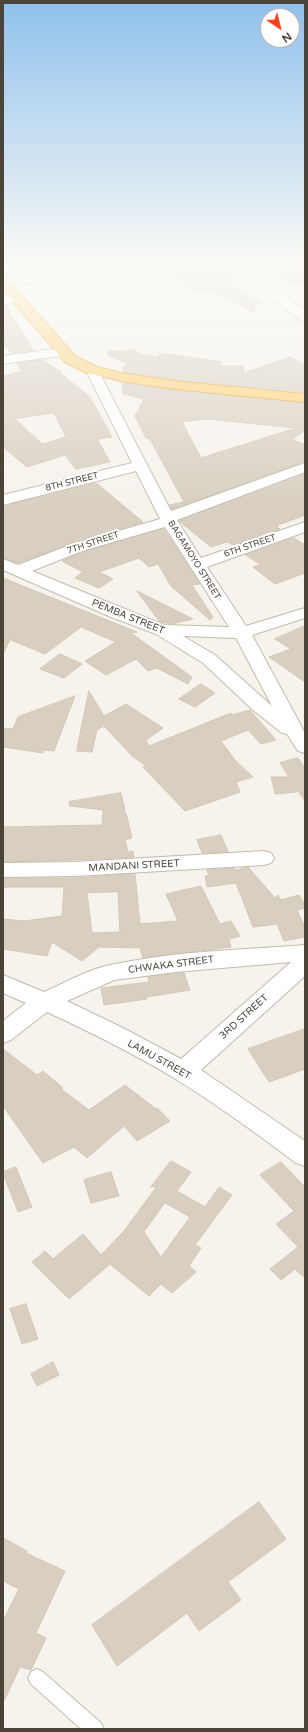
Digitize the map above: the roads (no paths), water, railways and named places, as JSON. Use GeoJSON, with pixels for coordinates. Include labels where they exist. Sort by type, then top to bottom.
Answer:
{"type":"FeatureCollection","features":[{"type":"Feature","properties":{"kind":"highway"},"geometry":{"type":"LineString","coordinates":[[58,348],[70,359],[92,370],[121,377],[174,385],[305,398]]}},
{"type":"Feature","properties":{"kind":"street"},"geometry":{"type":"LineString","coordinates":[[3,360],[62,352]]}},
{"type":"Feature","properties":{"kind":"street","name":"BAGAMOYO STREET"},"geometry":{"type":"LineString","coordinates":[[92,370],[168,519],[196,565],[242,633],[302,739]]}},
{"type":"Feature","properties":{"kind":"street","name":"8TH STREET"},"geometry":{"type":"LineString","coordinates":[[3,500],[140,465]]}},
{"type":"Feature","properties":{"kind":"street","name":"7TH STREET"},"geometry":{"type":"LineString","coordinates":[[10,567],[168,519],[305,467]]}},
{"type":"Feature","properties":{"kind":"street","name":"6TH STREET"},"geometry":{"type":"LineString","coordinates":[[196,565],[305,527]]}},
{"type":"Feature","properties":{"kind":"street","name":"PEMBA STREET"},"geometry":{"type":"LineString","coordinates":[[10,567],[162,630],[209,659],[260,706],[302,739]]}},
{"type":"Feature","properties":{"kind":"street"},"geometry":{"type":"LineString","coordinates":[[162,630],[242,633],[305,613]]}},
{"type":"Feature","properties":{"kind":"street","name":"MANDANI STREET"},"geometry":{"type":"LineString","coordinates":[[3,870],[75,869],[264,858]]}},
{"type":"Feature","properties":{"kind":"street","name":"CHWAKA STREET"},"geometry":{"type":"LineString","coordinates":[[3,1034],[44,1002],[98,977],[114,972],[184,963],[305,953]]}},
{"type":"Feature","properties":{"kind":"street","name":"3RD STREET"},"geometry":{"type":"LineString","coordinates":[[183,1072],[305,963]]}},
{"type":"Feature","properties":{"kind":"street","name":"LAMU STREET"},"geometry":{"type":"LineString","coordinates":[[3,984],[83,1018],[183,1072],[262,1124],[305,1155]]}},
{"type":"Feature","properties":{"kind":"lane"},"geometry":{"type":"LineString","coordinates":[[37,1678],[94,1729]]}}]}
